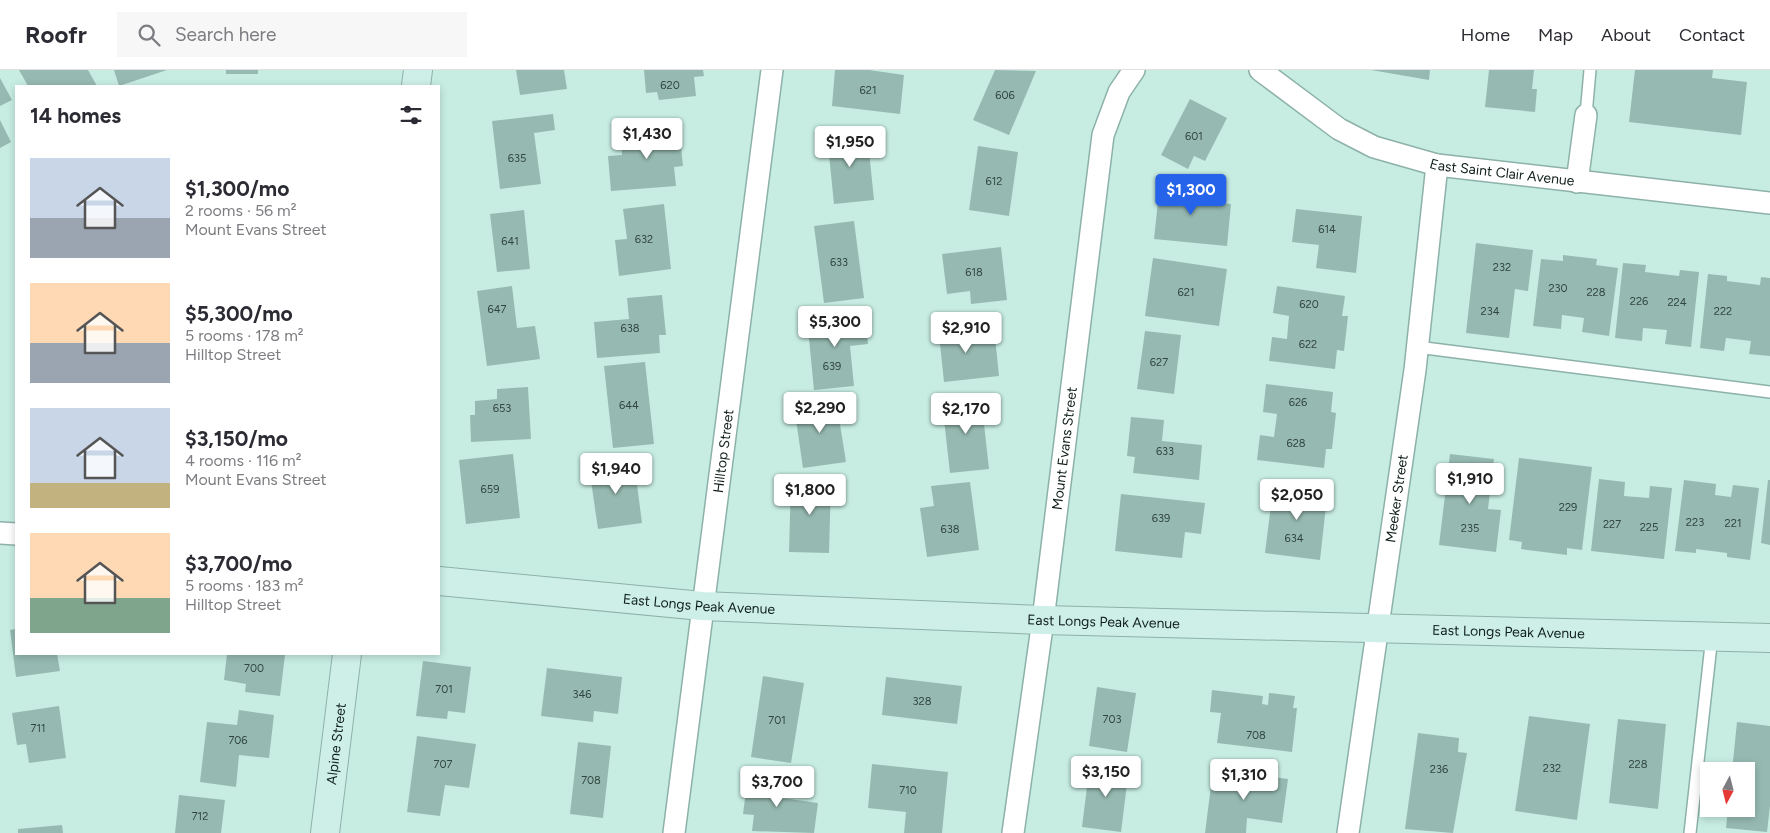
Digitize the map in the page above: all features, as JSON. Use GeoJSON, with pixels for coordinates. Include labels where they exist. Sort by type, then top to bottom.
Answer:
{"type":"FeatureCollection","features":[{"type":"Feature","properties":{"kind":"street"},"geometry":{"type":"LineString","coordinates":[[416,85],[418,70]]}},
{"type":"Feature","properties":{"kind":"street","name":"Hilltop Street"},"geometry":{"type":"LineString","coordinates":[[674,833],[772,70]]}},
{"type":"Feature","properties":{"kind":"street","name":"Mount Evans Street"},"geometry":{"type":"LineString","coordinates":[[1013,833],[1043,620],[1103,136],[1119,92],[1134,70]]}},
{"type":"Feature","properties":{"kind":"street","name":"East Saint Clair Avenue"},"geometry":{"type":"LineString","coordinates":[[1260,70],[1339,129],[1374,147],[1437,165],[1770,203]]}},
{"type":"Feature","properties":{"kind":"street"},"geometry":{"type":"LineString","coordinates":[[1576,182],[1586,115]]}},
{"type":"Feature","properties":{"kind":"street","name":"Meeker Street"},"geometry":{"type":"LineString","coordinates":[[1348,833],[1417,347],[1437,165]]}},
{"type":"Feature","properties":{"kind":"street"},"geometry":{"type":"LineString","coordinates":[[0,533],[15,534]]}},
{"type":"Feature","properties":{"kind":"street","name":"East Longs Peak Avenue"},"geometry":{"type":"LineString","coordinates":[[440,581],[702,606],[1043,620],[1770,638]]}},
{"type":"Feature","properties":{"kind":"street","name":"Alpine Street"},"geometry":{"type":"LineString","coordinates":[[325,833],[347,655]]}},
{"type":"Feature","properties":{"kind":"lane"},"geometry":{"type":"LineString","coordinates":[[1586,115],[1590,70]]}},
{"type":"Feature","properties":{"kind":"lane"},"geometry":{"type":"LineString","coordinates":[[1417,347],[1770,392]]}},
{"type":"Feature","properties":{"kind":"lane"},"geometry":{"type":"LineString","coordinates":[[1690,833],[1712,636]]}},
{"type":"Feature","properties":{"kind":"building"},"geometry":{"type":"Polygon","coordinates":[[[19,70],[88,70],[96,85],[27,85],[19,70]]]}},
{"type":"Feature","properties":{"kind":"building"},"geometry":{"type":"Polygon","coordinates":[[[114,70],[167,70],[122,85],[119,85],[114,70]]]}},
{"type":"Feature","properties":{"kind":"building"},"geometry":{"type":"Polygon","coordinates":[[[226,70],[258,70],[258,74],[226,74],[226,70]]]}},
{"type":"Feature","properties":{"kind":"building"},"geometry":{"type":"Polygon","coordinates":[[[516,70],[564,70],[567,89],[520,95],[516,70]]]}},
{"type":"Feature","properties":{"kind":"building"},"geometry":{"type":"Polygon","coordinates":[[[644,70],[703,70],[704,76],[694,77],[696,96],[659,100],[657,92],[646,93],[644,70]]]}},
{"type":"Feature","properties":{"kind":"building"},"geometry":{"type":"Polygon","coordinates":[[[835,70],[869,70],[904,75],[900,114],[832,106],[835,70]]]}},
{"type":"Feature","properties":{"kind":"building"},"geometry":{"type":"Polygon","coordinates":[[[995,70],[1036,71],[1009,135],[973,120],[995,70]]]}},
{"type":"Feature","properties":{"kind":"building"},"geometry":{"type":"Polygon","coordinates":[[[1371,70],[1430,70],[1429,80],[1371,70]]]}},
{"type":"Feature","properties":{"kind":"building"},"geometry":{"type":"Polygon","coordinates":[[[1489,70],[1534,70],[1532,89],[1537,89],[1535,112],[1485,107],[1489,70]]]}},
{"type":"Feature","properties":{"kind":"building"},"geometry":{"type":"Polygon","coordinates":[[[1635,70],[1713,70],[1712,78],[1747,82],[1741,135],[1629,122],[1635,70]]]}},
{"type":"Feature","properties":{"kind":"building"},"geometry":{"type":"Polygon","coordinates":[[[0,78],[12,100],[0,106],[0,78]]]}},
{"type":"Feature","properties":{"kind":"building"},"geometry":{"type":"Polygon","coordinates":[[[1190,99],[1227,118],[1205,161],[1194,156],[1188,169],[1161,155],[1190,99]]]}},
{"type":"Feature","properties":{"kind":"building"},"geometry":{"type":"Polygon","coordinates":[[[553,114],[555,130],[534,133],[541,184],[500,189],[492,121],[553,114]]]}},
{"type":"Feature","properties":{"kind":"building"},"geometry":{"type":"Polygon","coordinates":[[[0,120],[11,142],[0,148],[0,120]]]}},
{"type":"Feature","properties":{"kind":"building"},"geometry":{"type":"Polygon","coordinates":[[[679,126],[683,166],[674,167],[676,186],[611,191],[608,156],[622,155],[621,139],[641,137],[640,130],[679,126]]]}},
{"type":"Feature","properties":{"kind":"building"},"geometry":{"type":"Polygon","coordinates":[[[867,131],[874,200],[834,204],[827,135],[867,131]]]}},
{"type":"Feature","properties":{"kind":"building"},"geometry":{"type":"Polygon","coordinates":[[[978,146],[1018,152],[1009,216],[969,210],[978,146]]]}},
{"type":"Feature","properties":{"kind":"building"},"geometry":{"type":"Polygon","coordinates":[[[1160,183],[1212,188],[1211,202],[1231,204],[1227,246],[1154,239],[1160,183]]]}},
{"type":"Feature","properties":{"kind":"building"},"geometry":{"type":"Polygon","coordinates":[[[664,204],[671,269],[619,276],[615,240],[627,239],[623,209],[664,204]]]}},
{"type":"Feature","properties":{"kind":"building"},"geometry":{"type":"Polygon","coordinates":[[[1296,209],[1362,216],[1356,273],[1316,268],[1319,245],[1292,242],[1296,209]]]}},
{"type":"Feature","properties":{"kind":"building"},"geometry":{"type":"Polygon","coordinates":[[[524,210],[530,269],[497,272],[490,214],[524,210]]]}},
{"type":"Feature","properties":{"kind":"building"},"geometry":{"type":"Polygon","coordinates":[[[854,221],[864,298],[824,303],[814,226],[854,221]]]}},
{"type":"Feature","properties":{"kind":"building"},"geometry":{"type":"Polygon","coordinates":[[[1476,243],[1533,250],[1528,291],[1515,289],[1509,338],[1466,333],[1476,243]]]}},
{"type":"Feature","properties":{"kind":"building"},"geometry":{"type":"Polygon","coordinates":[[[1001,247],[1007,300],[971,304],[970,291],[947,294],[942,254],[1001,247]]]}},
{"type":"Feature","properties":{"kind":"building"},"geometry":{"type":"Polygon","coordinates":[[[1563,255],[1597,259],[1596,265],[1618,268],[1609,336],[1582,332],[1584,318],[1562,315],[1561,329],[1533,326],[1541,259],[1563,261],[1563,255]]]}},
{"type":"Feature","properties":{"kind":"building"},"geometry":{"type":"Polygon","coordinates":[[[1153,258],[1227,269],[1219,326],[1145,316],[1153,258]]]}},
{"type":"Feature","properties":{"kind":"building"},"geometry":{"type":"Polygon","coordinates":[[[1623,263],[1646,265],[1645,272],[1679,276],[1680,270],[1699,272],[1691,347],[1665,344],[1667,330],[1643,328],[1642,341],[1615,338],[1623,263]]]}},
{"type":"Feature","properties":{"kind":"building"},"geometry":{"type":"Polygon","coordinates":[[[1708,274],[1727,276],[1727,281],[1760,285],[1761,277],[1770,278],[1770,356],[1749,354],[1751,341],[1726,338],[1724,351],[1700,348],[1708,274]]]}},
{"type":"Feature","properties":{"kind":"building"},"geometry":{"type":"Polygon","coordinates":[[[512,286],[517,328],[535,326],[540,359],[487,366],[477,291],[512,286]]]}},
{"type":"Feature","properties":{"kind":"building"},"geometry":{"type":"Polygon","coordinates":[[[1277,286],[1345,296],[1342,316],[1348,316],[1344,351],[1337,350],[1335,369],[1269,361],[1272,337],[1287,339],[1289,316],[1273,313],[1277,286]]]}},
{"type":"Feature","properties":{"kind":"building"},"geometry":{"type":"Polygon","coordinates":[[[662,295],[666,335],[659,335],[660,353],[597,358],[594,322],[629,319],[627,298],[662,295]]]}},
{"type":"Feature","properties":{"kind":"building"},"geometry":{"type":"Polygon","coordinates":[[[865,313],[868,344],[850,346],[854,386],[814,390],[807,318],[865,313]]]}},
{"type":"Feature","properties":{"kind":"building"},"geometry":{"type":"Polygon","coordinates":[[[969,322],[971,340],[995,337],[999,376],[944,382],[938,325],[969,322]]]}},
{"type":"Feature","properties":{"kind":"building"},"geometry":{"type":"Polygon","coordinates":[[[1145,331],[1181,335],[1174,394],[1137,389],[1145,331]]]}},
{"type":"Feature","properties":{"kind":"building"},"geometry":{"type":"Polygon","coordinates":[[[645,362],[654,444],[613,448],[604,366],[645,362]]]}},
{"type":"Feature","properties":{"kind":"building"},"geometry":{"type":"Polygon","coordinates":[[[1266,384],[1333,392],[1331,412],[1336,413],[1332,449],[1326,449],[1324,468],[1257,460],[1260,435],[1274,437],[1277,414],[1263,412],[1266,384]]]}},
{"type":"Feature","properties":{"kind":"building"},"geometry":{"type":"Polygon","coordinates":[[[528,387],[531,439],[471,442],[470,415],[475,415],[475,401],[497,399],[497,389],[528,387]]]}},
{"type":"Feature","properties":{"kind":"building"},"geometry":{"type":"Polygon","coordinates":[[[981,397],[989,469],[950,473],[942,401],[981,397]]]}},
{"type":"Feature","properties":{"kind":"building"},"geometry":{"type":"Polygon","coordinates":[[[836,399],[846,462],[803,468],[794,406],[836,399]]]}},
{"type":"Feature","properties":{"kind":"building"},"geometry":{"type":"Polygon","coordinates":[[[1131,417],[1164,420],[1162,441],[1202,445],[1199,480],[1133,473],[1135,457],[1127,456],[1131,417]]]}},
{"type":"Feature","properties":{"kind":"building"},"geometry":{"type":"Polygon","coordinates":[[[513,454],[520,518],[466,524],[459,460],[513,454]]]}},
{"type":"Feature","properties":{"kind":"building"},"geometry":{"type":"Polygon","coordinates":[[[1450,454],[1494,459],[1488,509],[1501,510],[1496,552],[1439,545],[1450,454]]]}},
{"type":"Feature","properties":{"kind":"building"},"geometry":{"type":"Polygon","coordinates":[[[1519,458],[1592,467],[1582,550],[1567,548],[1567,555],[1521,549],[1522,542],[1509,540],[1519,458]]]}},
{"type":"Feature","properties":{"kind":"building"},"geometry":{"type":"Polygon","coordinates":[[[634,461],[642,523],[598,529],[589,467],[634,461]]]}},
{"type":"Feature","properties":{"kind":"building"},"geometry":{"type":"Polygon","coordinates":[[[1599,479],[1625,482],[1624,496],[1649,498],[1650,486],[1672,488],[1664,559],[1591,551],[1599,479]]]}},
{"type":"Feature","properties":{"kind":"building"},"geometry":{"type":"Polygon","coordinates":[[[791,480],[831,481],[829,553],[789,552],[791,480]]]}},
{"type":"Feature","properties":{"kind":"building"},"geometry":{"type":"Polygon","coordinates":[[[1684,480],[1716,484],[1715,495],[1731,497],[1733,485],[1759,488],[1750,560],[1727,557],[1727,553],[1696,549],[1696,553],[1675,551],[1684,480]]]}},
{"type":"Feature","properties":{"kind":"building"},"geometry":{"type":"Polygon","coordinates":[[[1768,480],[1770,480],[1770,545],[1761,543],[1768,480]]]}},
{"type":"Feature","properties":{"kind":"building"},"geometry":{"type":"Polygon","coordinates":[[[1274,481],[1328,488],[1320,560],[1265,553],[1274,481]]]}},
{"type":"Feature","properties":{"kind":"building"},"geometry":{"type":"Polygon","coordinates":[[[970,482],[979,550],[927,557],[920,508],[934,506],[931,486],[970,482]]]}},
{"type":"Feature","properties":{"kind":"building"},"geometry":{"type":"Polygon","coordinates":[[[1121,494],[1205,503],[1201,534],[1185,532],[1182,558],[1115,551],[1121,494]]]}},
{"type":"Feature","properties":{"kind":"building"},"geometry":{"type":"Polygon","coordinates":[[[15,629],[15,655],[57,655],[60,671],[16,677],[10,630],[15,629]]]}},
{"type":"Feature","properties":{"kind":"building"},"geometry":{"type":"Polygon","coordinates":[[[227,655],[285,655],[280,696],[245,692],[246,684],[224,680],[227,655]]]}},
{"type":"Feature","properties":{"kind":"building"},"geometry":{"type":"Polygon","coordinates":[[[423,661],[471,667],[465,713],[448,711],[447,719],[416,716],[423,661]]]}},
{"type":"Feature","properties":{"kind":"building"},"geometry":{"type":"Polygon","coordinates":[[[547,668],[622,677],[618,714],[594,711],[593,722],[541,716],[547,668]]]}},
{"type":"Feature","properties":{"kind":"building"},"geometry":{"type":"Polygon","coordinates":[[[763,676],[804,683],[791,763],[751,757],[763,676]]]}},
{"type":"Feature","properties":{"kind":"building"},"geometry":{"type":"Polygon","coordinates":[[[886,677],[962,686],[957,724],[882,715],[886,677]]]}},
{"type":"Feature","properties":{"kind":"building"},"geometry":{"type":"Polygon","coordinates":[[[1097,687],[1136,693],[1127,752],[1089,746],[1097,687]]]}},
{"type":"Feature","properties":{"kind":"building"},"geometry":{"type":"Polygon","coordinates":[[[1212,690],[1263,696],[1262,704],[1268,705],[1269,693],[1295,696],[1293,708],[1297,708],[1292,752],[1217,743],[1221,713],[1210,712],[1212,690]]]}},
{"type":"Feature","properties":{"kind":"building"},"geometry":{"type":"Polygon","coordinates":[[[59,706],[66,758],[29,763],[26,744],[17,745],[12,713],[59,706]]]}},
{"type":"Feature","properties":{"kind":"building"},"geometry":{"type":"Polygon","coordinates":[[[239,710],[274,715],[269,758],[239,755],[236,787],[200,782],[207,722],[237,725],[239,710]]]}},
{"type":"Feature","properties":{"kind":"building"},"geometry":{"type":"Polygon","coordinates":[[[1529,716],[1590,724],[1577,820],[1515,811],[1529,716]]]}},
{"type":"Feature","properties":{"kind":"building"},"geometry":{"type":"Polygon","coordinates":[[[1618,719],[1666,724],[1658,809],[1609,803],[1618,719]]]}},
{"type":"Feature","properties":{"kind":"building"},"geometry":{"type":"Polygon","coordinates":[[[1737,722],[1770,726],[1770,806],[1767,832],[1726,828],[1727,818],[1755,818],[1755,762],[1733,762],[1737,722]]]}},
{"type":"Feature","properties":{"kind":"building"},"geometry":{"type":"Polygon","coordinates":[[[1418,733],[1459,738],[1458,752],[1467,753],[1453,833],[1405,829],[1418,733]]]}},
{"type":"Feature","properties":{"kind":"building"},"geometry":{"type":"Polygon","coordinates":[[[417,736],[476,744],[469,788],[445,785],[440,816],[407,812],[417,736]]]}},
{"type":"Feature","properties":{"kind":"building"},"geometry":{"type":"Polygon","coordinates":[[[578,742],[611,746],[603,818],[570,814],[578,742]]]}},
{"type":"Feature","properties":{"kind":"building"},"geometry":{"type":"Polygon","coordinates":[[[1090,763],[1129,768],[1121,832],[1082,827],[1090,763]]]}},
{"type":"Feature","properties":{"kind":"building"},"geometry":{"type":"Polygon","coordinates":[[[872,764],[948,772],[942,833],[904,833],[906,812],[868,808],[872,764]]]}},
{"type":"Feature","properties":{"kind":"building"},"geometry":{"type":"Polygon","coordinates":[[[1213,770],[1288,779],[1282,823],[1247,818],[1246,833],[1205,833],[1213,770]]]}},
{"type":"Feature","properties":{"kind":"building"},"geometry":{"type":"Polygon","coordinates":[[[748,775],[785,780],[782,798],[818,803],[814,833],[752,831],[754,815],[743,814],[748,775]]]}},
{"type":"Feature","properties":{"kind":"building"},"geometry":{"type":"Polygon","coordinates":[[[179,795],[225,800],[221,833],[175,833],[179,795]]]}},
{"type":"Feature","properties":{"kind":"building"},"geometry":{"type":"Polygon","coordinates":[[[62,825],[63,833],[18,833],[18,829],[62,825]]]}}]}
